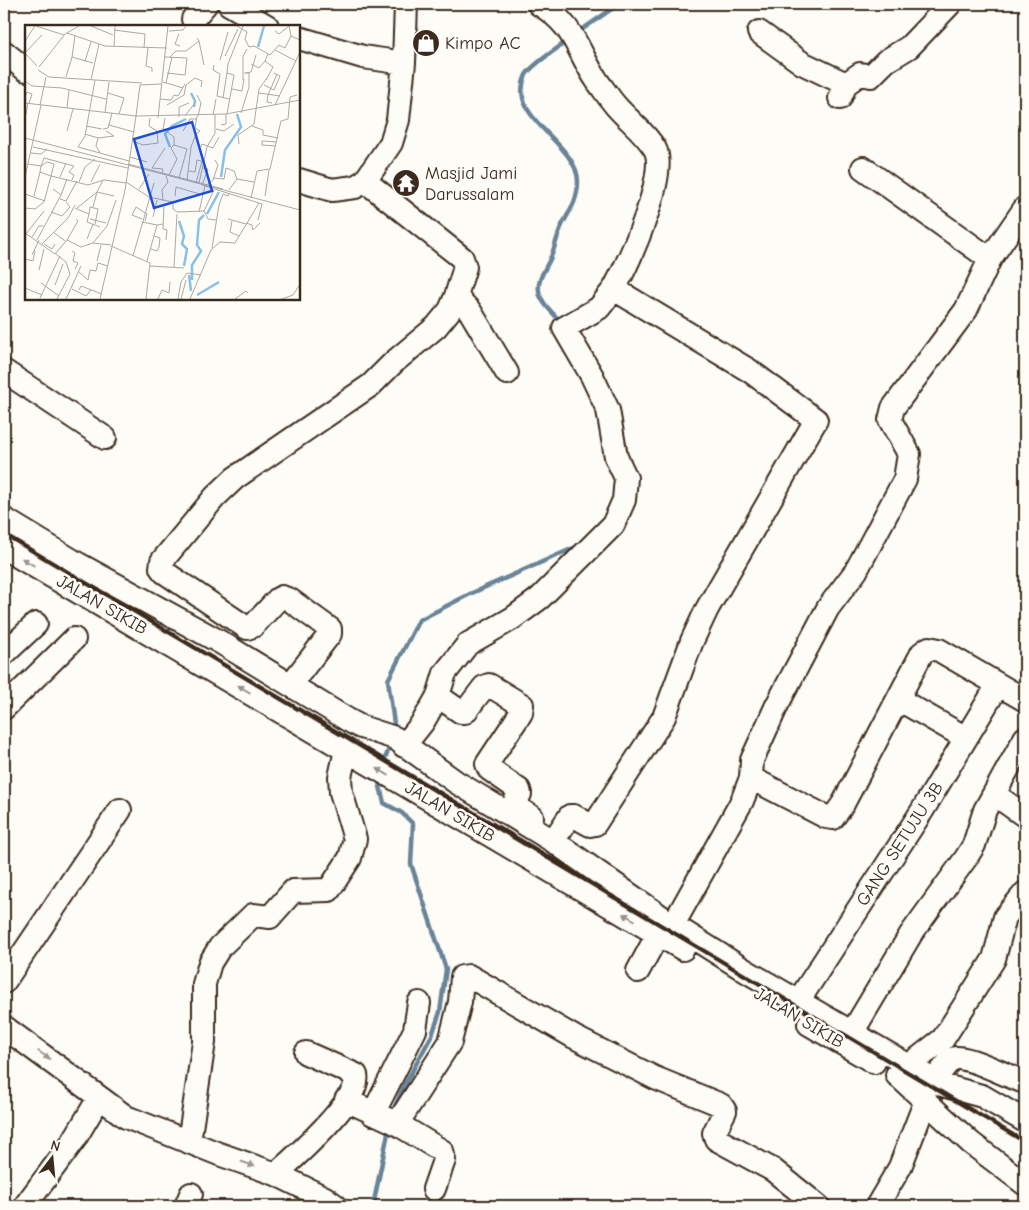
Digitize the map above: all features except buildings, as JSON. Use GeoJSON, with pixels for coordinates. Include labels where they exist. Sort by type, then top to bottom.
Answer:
{"type":"FeatureCollection","features":[{"type":"Feature","properties":{"kind":"street"},"geometry":{"type":"LineString","coordinates":[[229,4],[265,25]]}},
{"type":"Feature","properties":{"kind":"street"},"geometry":{"type":"LineString","coordinates":[[300,180],[332,190],[355,187],[364,181],[391,143],[396,130],[404,63],[406,4]]}},
{"type":"Feature","properties":{"kind":"street"},"geometry":{"type":"LineString","coordinates":[[392,739],[423,722],[438,696],[445,673],[468,644],[534,604],[613,525],[624,500],[626,478],[616,456],[608,410],[566,326],[599,308],[614,289],[624,270],[657,185],[656,151],[641,130],[617,107],[597,80],[566,24],[539,4]]}},
{"type":"Feature","properties":{"kind":"street"},"geometry":{"type":"LineString","coordinates":[[759,32],[843,91],[860,74],[871,76],[886,61],[904,50],[950,4]]}},
{"type":"Feature","properties":{"kind":"street"},"geometry":{"type":"LineString","coordinates":[[300,38],[363,57],[404,63]]}},
{"type":"Feature","properties":{"kind":"street"},"geometry":{"type":"LineString","coordinates":[[4,52],[25,69]]}},
{"type":"Feature","properties":{"kind":"street"},"geometry":{"type":"LineString","coordinates":[[863,168],[990,259]]}},
{"type":"Feature","properties":{"kind":"street"},"geometry":{"type":"LineString","coordinates":[[291,684],[330,634],[330,629],[290,600],[282,597],[250,628],[213,606],[164,572],[161,565],[164,558],[216,497],[235,478],[371,385],[394,362],[436,327],[450,310],[464,267],[462,258],[364,181]]}},
{"type":"Feature","properties":{"kind":"street"},"geometry":{"type":"LineString","coordinates":[[638,971],[742,801],[750,778],[752,760],[777,705],[828,608],[856,571],[904,479],[909,454],[890,420],[893,408],[966,310],[990,259],[1025,208]]}},
{"type":"Feature","properties":{"kind":"street"},"geometry":{"type":"LineString","coordinates":[[553,841],[570,816],[574,816],[590,825],[595,824],[664,717],[692,641],[708,609],[816,422],[813,416],[750,371],[614,289]]}},
{"type":"Feature","properties":{"kind":"street"},"geometry":{"type":"LineString","coordinates":[[456,296],[470,311],[507,372]]}},
{"type":"Feature","properties":{"kind":"street"},"geometry":{"type":"LineString","coordinates":[[4,371],[104,438]]}},
{"type":"Feature","properties":{"kind":"street"},"geometry":{"type":"LineString","coordinates":[[4,518],[78,564],[200,631],[348,720],[392,739],[456,782],[553,841],[665,929],[853,1031],[903,1070],[926,1100],[971,1143],[1025,1184]]}},
{"type":"Feature","properties":{"kind":"street","name":"JALAN SIKIB"},"geometry":{"type":"LineString","coordinates":[[4,548],[346,750],[665,929],[903,1070]]}},
{"type":"Feature","properties":{"kind":"street"},"geometry":{"type":"LineString","coordinates":[[200,631],[213,606]]}},
{"type":"Feature","properties":{"kind":"street"},"geometry":{"type":"LineString","coordinates":[[4,654],[36,624]]}},
{"type":"Feature","properties":{"kind":"street"},"geometry":{"type":"LineString","coordinates":[[4,708],[74,639]]}},
{"type":"Feature","properties":{"kind":"street"},"geometry":{"type":"LineString","coordinates":[[750,778],[826,817],[833,818],[843,804],[922,653],[929,648],[939,650],[1025,700]]}},
{"type":"Feature","properties":{"kind":"street"},"geometry":{"type":"LineString","coordinates":[[438,696],[461,712],[465,712],[484,687],[489,685],[522,705],[521,712],[486,764],[489,769],[519,790],[520,794],[513,805],[540,821]]}},
{"type":"Feature","properties":{"kind":"street","name":"GANG SETUJU 3B"},"geometry":{"type":"LineString","coordinates":[[799,1000],[998,685]]}},
{"type":"Feature","properties":{"kind":"street"},"geometry":{"type":"LineString","coordinates":[[898,699],[966,738]]}},
{"type":"Feature","properties":{"kind":"street"},"geometry":{"type":"LineString","coordinates":[[853,1031],[911,934],[974,845],[985,810],[1025,738]]}},
{"type":"Feature","properties":{"kind":"street"},"geometry":{"type":"LineString","coordinates":[[189,1142],[204,1042],[204,984],[210,963],[220,947],[253,915],[270,917],[293,891],[329,890],[350,858],[354,839],[341,792],[340,777],[346,750]]}},
{"type":"Feature","properties":{"kind":"street"},"geometry":{"type":"LineString","coordinates":[[994,794],[1025,816]]}},
{"type":"Feature","properties":{"kind":"street"},"geometry":{"type":"LineString","coordinates":[[4,982],[120,810]]}},
{"type":"Feature","properties":{"kind":"street"},"geometry":{"type":"LineString","coordinates":[[903,1070],[943,1039],[994,959],[1005,917],[1025,893]]}},
{"type":"Feature","properties":{"kind":"street"},"geometry":{"type":"LineString","coordinates":[[386,1120],[450,1042],[460,1002],[462,977],[469,976],[574,1037],[655,1078],[722,1105],[725,1111],[714,1133],[716,1139],[773,1170],[818,1206]]}},
{"type":"Feature","properties":{"kind":"street"},"geometry":{"type":"LineString","coordinates":[[386,1120],[415,1030],[420,1003]]}},
{"type":"Feature","properties":{"kind":"street"},"geometry":{"type":"LineString","coordinates":[[4,1027],[126,1117],[140,1124],[276,1174],[325,1198],[336,1206]]}},
{"type":"Feature","properties":{"kind":"street"},"geometry":{"type":"LineString","coordinates":[[276,1174],[322,1132],[346,1100],[356,1082],[356,1075],[306,1053]]}},
{"type":"Feature","properties":{"kind":"street"},"geometry":{"type":"LineString","coordinates":[[935,1080],[953,1058],[960,1057],[970,1058],[1011,1078],[1025,1082]]}},
{"type":"Feature","properties":{"kind":"street"},"geometry":{"type":"LineString","coordinates":[[903,1070],[935,1080],[942,1085],[982,1096],[1025,1121]]}},
{"type":"Feature","properties":{"kind":"street"},"geometry":{"type":"LineString","coordinates":[[25,1206],[74,1140],[99,1098]]}},
{"type":"Feature","properties":{"kind":"street"},"geometry":{"type":"LineString","coordinates":[[346,1100],[442,1151],[444,1155],[434,1189]]}},
{"type":"Feature","properties":{"kind":"street"},"geometry":{"type":"LineString","coordinates":[[877,1206],[900,1167],[926,1100]]}},
{"type":"Feature","properties":{"kind":"waterway"},"geometry":{"type":"LineString","coordinates":[[577,33],[619,4]]}},
{"type":"Feature","properties":{"kind":"waterway"},"geometry":{"type":"LineString","coordinates":[[561,322],[542,299],[539,287],[561,228],[575,199],[578,181],[575,167],[533,117],[525,104],[522,90],[529,71],[567,41]]}},
{"type":"Feature","properties":{"kind":"waterway"},"geometry":{"type":"LineString","coordinates":[[395,731],[388,680],[419,620],[472,593],[578,546]]}},
{"type":"Feature","properties":{"kind":"waterway"},"geometry":{"type":"LineString","coordinates":[[383,764],[391,743]]}},
{"type":"Feature","properties":{"kind":"waterway"},"geometry":{"type":"LineString","coordinates":[[378,778],[384,803],[402,813],[413,824],[411,864],[446,969],[440,1012],[432,1035],[404,1086],[392,1113]]}},
{"type":"Feature","properties":{"kind":"waterway"},"geometry":{"type":"LineString","coordinates":[[373,1206],[389,1128]]}},
{"type":"Feature","properties":{"kind":"railway"},"geometry":{"type":"LineString","coordinates":[[4,534],[1025,1142]]}},
{"type":"Feature","properties":{"kind":"place","name":"Kimpo AC"},"geometry":{"type":"Point","coordinates":[426,43]}},
{"type":"Feature","properties":{"kind":"place","name":"Masjid Jami Darussalam"},"geometry":{"type":"Point","coordinates":[406,183]}}]}
